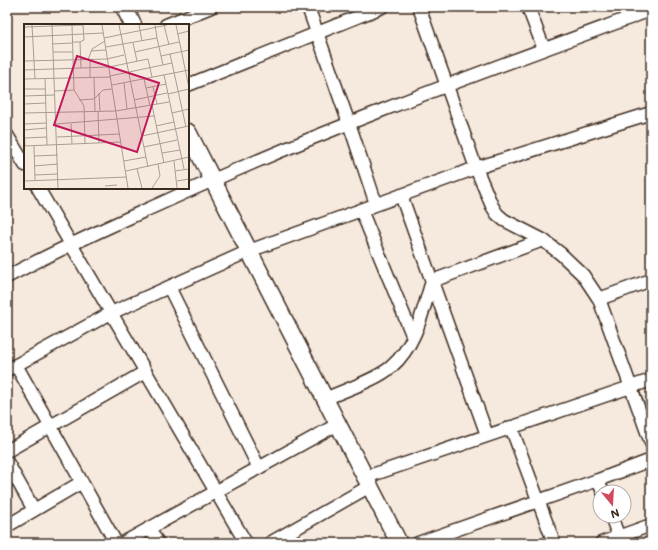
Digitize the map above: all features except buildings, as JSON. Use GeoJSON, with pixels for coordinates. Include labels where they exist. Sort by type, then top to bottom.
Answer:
{"type":"FeatureCollection","features":[{"type":"Feature","properties":{"kind":"main road"},"geometry":{"type":"LineString","coordinates":[[124,7],[132,24]]}},
{"type":"Feature","properties":{"kind":"main road"},"geometry":{"type":"LineString","coordinates":[[189,134],[399,543]]}},
{"type":"Feature","properties":{"kind":"street"},"geometry":{"type":"LineString","coordinates":[[168,24],[211,7]]}},
{"type":"Feature","properties":{"kind":"street"},"geometry":{"type":"LineString","coordinates":[[308,7],[349,122],[376,204]]}},
{"type":"Feature","properties":{"kind":"street"},"geometry":{"type":"LineString","coordinates":[[189,85],[382,7]]}},
{"type":"Feature","properties":{"kind":"street"},"geometry":{"type":"LineString","coordinates":[[419,7],[476,168],[492,206],[497,214],[504,220],[543,240],[561,254],[583,275],[599,299],[651,443]]}},
{"type":"Feature","properties":{"kind":"street"},"geometry":{"type":"LineString","coordinates":[[528,7],[544,49]]}},
{"type":"Feature","properties":{"kind":"street"},"geometry":{"type":"LineString","coordinates":[[7,277],[71,244],[212,180],[349,122],[648,12]]}},
{"type":"Feature","properties":{"kind":"street"},"geometry":{"type":"LineString","coordinates":[[116,543],[51,426],[12,367],[111,313],[249,251],[476,168],[651,112]]}},
{"type":"Feature","properties":{"kind":"street"},"geometry":{"type":"LineString","coordinates":[[7,135],[24,163]]}},
{"type":"Feature","properties":{"kind":"street"},"geometry":{"type":"LineString","coordinates":[[39,189],[246,543]]}},
{"type":"Feature","properties":{"kind":"street"},"geometry":{"type":"LineString","coordinates":[[401,195],[487,435]]}},
{"type":"Feature","properties":{"kind":"street"},"geometry":{"type":"LineString","coordinates":[[361,210],[413,337]]}},
{"type":"Feature","properties":{"kind":"street"},"geometry":{"type":"LineString","coordinates":[[432,282],[543,240]]}},
{"type":"Feature","properties":{"kind":"street"},"geometry":{"type":"LineString","coordinates":[[599,299],[651,280]]}},
{"type":"Feature","properties":{"kind":"street"},"geometry":{"type":"LineString","coordinates":[[325,399],[376,376],[391,367],[405,351],[413,337],[432,282]]}},
{"type":"Feature","properties":{"kind":"street"},"geometry":{"type":"LineString","coordinates":[[168,287],[259,468]]}},
{"type":"Feature","properties":{"kind":"street"},"geometry":{"type":"LineString","coordinates":[[7,451],[145,372]]}},
{"type":"Feature","properties":{"kind":"street"},"geometry":{"type":"LineString","coordinates":[[270,543],[368,481],[487,435],[651,380]]}},
{"type":"Feature","properties":{"kind":"street"},"geometry":{"type":"LineString","coordinates":[[123,543],[338,424]]}},
{"type":"Feature","properties":{"kind":"street"},"geometry":{"type":"LineString","coordinates":[[511,427],[554,543]]}},
{"type":"Feature","properties":{"kind":"street"},"geometry":{"type":"LineString","coordinates":[[418,543],[651,460]]}},
{"type":"Feature","properties":{"kind":"street"},"geometry":{"type":"LineString","coordinates":[[7,462],[34,510]]}},
{"type":"Feature","properties":{"kind":"street"},"geometry":{"type":"LineString","coordinates":[[598,480],[600,484]]}},
{"type":"Feature","properties":{"kind":"street"},"geometry":{"type":"LineString","coordinates":[[7,526],[82,482]]}},
{"type":"Feature","properties":{"kind":"street"},"geometry":{"type":"LineString","coordinates":[[614,524],[620,540]]}},
{"type":"Feature","properties":{"kind":"street"},"geometry":{"type":"LineString","coordinates":[[601,543],[620,540],[651,525]]}},
{"type":"Feature","properties":{"kind":"street"},"geometry":{"type":"LineString","coordinates":[[149,528],[158,543]]}}]}
